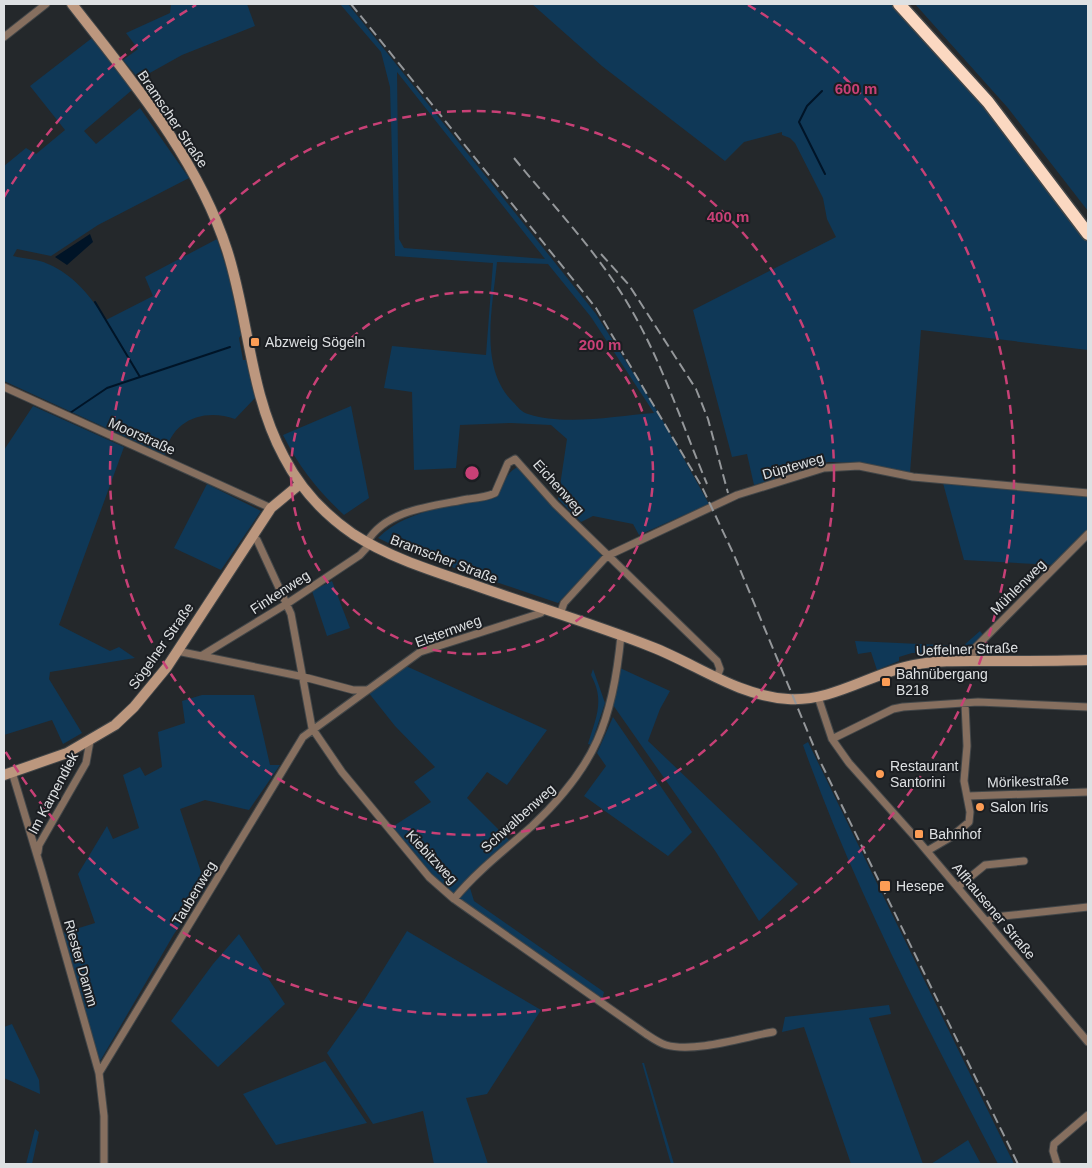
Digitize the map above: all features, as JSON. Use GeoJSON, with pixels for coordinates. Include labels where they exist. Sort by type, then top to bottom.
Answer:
{"type":"FeatureCollection","features":[{"type":"Feature","properties":{"kind":"highway"},"geometry":{"type":"LineString","coordinates":[[899,4],[988,102],[1088,234]]}},
{"type":"Feature","properties":{"kind":"highway"},"geometry":{"type":"LineString","coordinates":[[910,4],[993,98],[1088,220]]}},
{"type":"Feature","properties":{"kind":"street"},"geometry":{"type":"LineString","coordinates":[[4,37],[46,4]]}},
{"type":"Feature","properties":{"kind":"street","name":"Bramscher Straße"},"geometry":{"type":"LineString","coordinates":[[72,4],[184,156],[201,184],[215,216],[234,276],[256,381],[266,418],[285,459],[300,484],[325,512],[368,543],[406,561],[621,635],[670,654],[746,690],[793,699]]}},
{"type":"Feature","properties":{"kind":"street","name":"Moorstraße"},"geometry":{"type":"LineString","coordinates":[[4,387],[271,508]]}},
{"type":"Feature","properties":{"kind":"street","name":"Eichenweg"},"geometry":{"type":"LineString","coordinates":[[368,543],[381,526],[399,516],[418,509],[495,493],[508,463],[511,459],[515,459],[555,504],[717,660],[720,669],[717,677]]}},
{"type":"Feature","properties":{"kind":"street","name":"Düpteweg"},"geometry":{"type":"LineString","coordinates":[[608,556],[737,495],[824,468],[859,466],[913,477],[1088,493]]}},
{"type":"Feature","properties":{"kind":"street","name":"Sögelner Straße"},"geometry":{"type":"LineString","coordinates":[[8,774],[50,760],[90,741],[114,725],[134,707],[157,680],[177,651],[271,508],[300,484]]}},
{"type":"Feature","properties":{"kind":"street","name":"Mühlenweg"},"geometry":{"type":"LineString","coordinates":[[972,661],[975,648],[1088,534]]}},
{"type":"Feature","properties":{"kind":"street","name":"Kiebitzweg"},"geometry":{"type":"LineString","coordinates":[[252,536],[257,540],[288,603],[304,677],[312,728],[342,772],[429,877],[454,899],[646,1034],[665,1044],[674,1046],[706,1044],[773,1032]]}},
{"type":"Feature","properties":{"kind":"street","name":"Finkenweg"},"geometry":{"type":"LineString","coordinates":[[201,656],[288,603],[360,555],[368,543]]}},
{"type":"Feature","properties":{"kind":"street"},"geometry":{"type":"LineString","coordinates":[[560,614],[564,603],[608,556]]}},
{"type":"Feature","properties":{"kind":"street","name":"Elsternweg"},"geometry":{"type":"LineString","coordinates":[[312,728],[420,652],[541,613],[543,609]]}},
{"type":"Feature","properties":{"kind":"street","name":"Schwalbenweg"},"geometry":{"type":"LineString","coordinates":[[454,899],[504,848],[530,827],[565,794],[581,772],[594,751],[610,709],[621,635]]}},
{"type":"Feature","properties":{"kind":"street"},"geometry":{"type":"LineString","coordinates":[[177,651],[304,677],[353,690],[367,690]]}},
{"type":"Feature","properties":{"kind":"street","name":"Ueffelner Straße"},"geometry":{"type":"LineString","coordinates":[[793,699],[818,697],[912,665],[972,661],[1088,660]]}},
{"type":"Feature","properties":{"kind":"street","name":"Alfhausener Straße"},"geometry":{"type":"LineString","coordinates":[[818,697],[832,739],[849,763],[927,850],[1088,1040]]}},
{"type":"Feature","properties":{"kind":"street"},"geometry":{"type":"LineString","coordinates":[[832,739],[898,708],[978,702],[1088,707]]}},
{"type":"Feature","properties":{"kind":"street"},"geometry":{"type":"LineString","coordinates":[[927,850],[951,837],[969,822],[968,796],[964,781],[967,746],[965,704]]}},
{"type":"Feature","properties":{"kind":"street","name":"Taubenweg"},"geometry":{"type":"LineString","coordinates":[[99,1073],[303,737],[312,728]]}},
{"type":"Feature","properties":{"kind":"street","name":"Im Karpendiek"},"geometry":{"type":"LineString","coordinates":[[37,855],[39,845],[86,762],[90,741]]}},
{"type":"Feature","properties":{"kind":"street","name":"Riester Damm"},"geometry":{"type":"LineString","coordinates":[[8,774],[37,855],[99,1073],[104,1116],[104,1164]]}},
{"type":"Feature","properties":{"kind":"street","name":"Mörikestraße"},"geometry":{"type":"LineString","coordinates":[[968,796],[1088,792]]}},
{"type":"Feature","properties":{"kind":"street"},"geometry":{"type":"LineString","coordinates":[[958,887],[985,865],[1024,860]]}},
{"type":"Feature","properties":{"kind":"street"},"geometry":{"type":"LineString","coordinates":[[987,922],[994,917],[1088,907]]}},
{"type":"Feature","properties":{"kind":"street"},"geometry":{"type":"LineString","coordinates":[[1057,1164],[1053,1151],[1054,1144],[1088,1115]]}},
{"type":"Feature","properties":{"kind":"shaded area"},"geometry":{"type":"Polygon","coordinates":[[[171,4],[247,4],[255,26],[182,55],[139,79],[123,60],[138,49],[126,33],[170,13],[171,4]]]}},
{"type":"Feature","properties":{"kind":"shaded area"},"geometry":{"type":"Polygon","coordinates":[[[340,4],[348,4],[596,314],[659,414],[709,504],[639,535],[633,524],[593,516],[581,522],[558,499],[567,439],[551,425],[511,423],[460,425],[456,468],[414,470],[412,392],[384,388],[392,346],[486,355],[493,263],[395,256],[390,87],[381,52],[340,4]],[[397,72],[399,239],[404,248],[545,259],[397,72]],[[497,262],[491,316],[492,354],[495,372],[502,388],[520,409],[528,414],[542,418],[574,420],[654,413],[591,317],[548,264],[497,262]]]}},
{"type":"Feature","properties":{"kind":"shaded area"},"geometry":{"type":"Polygon","coordinates":[[[532,4],[894,4],[990,111],[1088,238],[1088,350],[921,330],[910,473],[859,463],[828,462],[754,485],[747,454],[732,457],[693,310],[836,237],[827,219],[823,198],[795,143],[790,138],[782,135],[782,132],[744,142],[725,161],[602,66],[532,4]]]}},
{"type":"Feature","properties":{"kind":"shaded area"},"geometry":{"type":"Polygon","coordinates":[[[915,4],[1088,4],[1088,211],[1008,108],[915,4]]]}},
{"type":"Feature","properties":{"kind":"shaded area"},"geometry":{"type":"Polygon","coordinates":[[[92,38],[132,90],[84,131],[96,144],[140,108],[189,178],[98,225],[51,256],[17,249],[13,256],[44,262],[66,274],[95,303],[106,320],[153,296],[145,277],[217,239],[228,273],[241,335],[239,338],[243,360],[246,360],[255,398],[235,419],[212,415],[201,416],[182,425],[168,443],[165,455],[4,381],[4,166],[26,148],[36,154],[65,130],[30,86],[92,38]]]}},
{"type":"Feature","properties":{"kind":"shaded area"},"geometry":{"type":"Polygon","coordinates":[[[90,234],[93,242],[67,265],[55,257],[90,234]]]}},
{"type":"Feature","properties":{"kind":"shaded area"},"geometry":{"type":"Polygon","coordinates":[[[33,406],[124,447],[59,625],[110,651],[119,647],[135,658],[50,672],[49,679],[82,733],[63,744],[52,720],[4,735],[4,450],[33,406]]]}},
{"type":"Feature","properties":{"kind":"shaded area"},"geometry":{"type":"Polygon","coordinates":[[[351,406],[369,498],[344,515],[310,478],[283,435],[351,406]]]}},
{"type":"Feature","properties":{"kind":"shaded area"},"geometry":{"type":"Polygon","coordinates":[[[518,467],[602,556],[558,603],[405,551],[378,538],[403,520],[417,514],[448,506],[494,498],[510,473],[518,467]]]}},
{"type":"Feature","properties":{"kind":"shaded area"},"geometry":{"type":"Polygon","coordinates":[[[943,483],[1088,496],[1088,531],[1054,565],[964,560],[943,483]]]}},
{"type":"Feature","properties":{"kind":"shaded area"},"geometry":{"type":"Polygon","coordinates":[[[207,484],[261,511],[221,570],[174,548],[207,484]]]}},
{"type":"Feature","properties":{"kind":"shaded area"},"geometry":{"type":"Polygon","coordinates":[[[332,581],[350,628],[327,636],[312,591],[332,581]]]}},
{"type":"Feature","properties":{"kind":"shaded area"},"geometry":{"type":"Polygon","coordinates":[[[980,631],[984,636],[966,654],[912,653],[899,657],[899,661],[877,670],[871,652],[858,654],[855,641],[963,646],[980,631]]]}},
{"type":"Feature","properties":{"kind":"shaded area"},"geometry":{"type":"Polygon","coordinates":[[[406,666],[547,730],[507,785],[487,772],[467,798],[510,841],[453,896],[433,877],[392,827],[431,802],[414,782],[435,767],[395,726],[368,692],[406,666]]]}},
{"type":"Feature","properties":{"kind":"shaded area"},"geometry":{"type":"Polygon","coordinates":[[[620,668],[670,691],[660,709],[648,741],[798,884],[759,921],[716,852],[613,705],[620,668]]]}},
{"type":"Feature","properties":{"kind":"shaded area"},"geometry":{"type":"Polygon","coordinates":[[[593,669],[605,703],[591,745],[588,744],[598,709],[598,693],[591,675],[593,669]]]}},
{"type":"Feature","properties":{"kind":"shaded area"},"geometry":{"type":"Polygon","coordinates":[[[202,695],[254,695],[270,765],[280,765],[249,810],[205,800],[180,809],[206,887],[174,934],[99,1063],[63,933],[95,923],[78,874],[107,826],[113,839],[139,828],[123,775],[140,767],[145,776],[162,767],[158,732],[185,723],[182,701],[202,695]]]}},
{"type":"Feature","properties":{"kind":"shaded area"},"geometry":{"type":"Polygon","coordinates":[[[613,717],[692,832],[668,856],[584,796],[606,766],[597,753],[613,717]]]}},
{"type":"Feature","properties":{"kind":"shaded area"},"geometry":{"type":"Polygon","coordinates":[[[808,742],[1014,1164],[998,1164],[893,958],[845,853],[823,799],[803,745],[808,742]]]}},
{"type":"Feature","properties":{"kind":"shaded area"},"geometry":{"type":"Polygon","coordinates":[[[470,888],[474,901],[604,992],[602,1000],[457,900],[470,888]]]}},
{"type":"Feature","properties":{"kind":"shaded area"},"geometry":{"type":"Polygon","coordinates":[[[407,931],[541,1010],[487,1094],[466,1098],[488,1164],[434,1164],[423,1111],[373,1124],[327,1053],[363,1002],[407,931]]]}},
{"type":"Feature","properties":{"kind":"shaded area"},"geometry":{"type":"Polygon","coordinates":[[[239,934],[285,1004],[218,1067],[171,1021],[213,964],[239,934]]]}},
{"type":"Feature","properties":{"kind":"shaded area"},"geometry":{"type":"Polygon","coordinates":[[[889,1005],[891,1014],[869,1018],[923,1164],[851,1164],[804,1027],[782,1032],[785,1017],[889,1005]]]}},
{"type":"Feature","properties":{"kind":"shaded area"},"geometry":{"type":"Polygon","coordinates":[[[12,1024],[39,1080],[40,1094],[4,1078],[4,1027],[12,1024]]]}},
{"type":"Feature","properties":{"kind":"shaded area"},"geometry":{"type":"Polygon","coordinates":[[[325,1061],[367,1123],[276,1145],[243,1094],[325,1061]]]}},
{"type":"Feature","properties":{"kind":"shaded area"},"geometry":{"type":"Polygon","coordinates":[[[642,1063],[644,1063],[674,1164],[671,1164],[642,1063]]]}},
{"type":"Feature","properties":{"kind":"shaded area"},"geometry":{"type":"Polygon","coordinates":[[[35,1129],[39,1132],[32,1164],[26,1164],[35,1129]]]}},
{"type":"Feature","properties":{"kind":"shaded area"},"geometry":{"type":"Polygon","coordinates":[[[968,1140],[981,1164],[931,1164],[968,1140]]]}},
{"type":"Feature","properties":{"kind":"waterway"},"geometry":{"type":"LineString","coordinates":[[822,91],[807,106],[799,122],[825,174]]}},
{"type":"Feature","properties":{"kind":"waterway"},"geometry":{"type":"LineString","coordinates":[[95,302],[140,377]]}},
{"type":"Feature","properties":{"kind":"waterway"},"geometry":{"type":"LineString","coordinates":[[70,413],[107,388],[230,347]]}},
{"type":"Feature","properties":{"kind":"railway"},"geometry":{"type":"LineString","coordinates":[[351,4],[596,308],[702,487],[734,555],[819,759],[1018,1164]]}},
{"type":"Feature","properties":{"kind":"railway"},"geometry":{"type":"LineString","coordinates":[[514,158],[574,229],[616,284],[628,304],[661,369],[707,484]]}},
{"type":"Feature","properties":{"kind":"railway"},"geometry":{"type":"LineString","coordinates":[[601,254],[629,285],[696,389],[708,419],[728,493]]}},
{"type":"Feature","properties":{"kind":"place","name":"Abzweig Sögeln"},"geometry":{"type":"Point","coordinates":[255,342]}},
{"type":"Feature","properties":{"kind":"place","name":"Bahnübergang B218"},"geometry":{"type":"Point","coordinates":[886,682]}},
{"type":"Feature","properties":{"kind":"place","name":"Restaurant Santorini"},"geometry":{"type":"Point","coordinates":[880,774]}},
{"type":"Feature","properties":{"kind":"place","name":"Salon Iris"},"geometry":{"type":"Point","coordinates":[980,807]}},
{"type":"Feature","properties":{"kind":"place","name":"Bahnhof"},"geometry":{"type":"Point","coordinates":[919,834]}},
{"type":"Feature","properties":{"kind":"place","name":"Hesepe"},"geometry":{"type":"Point","coordinates":[885,886]}}]}
